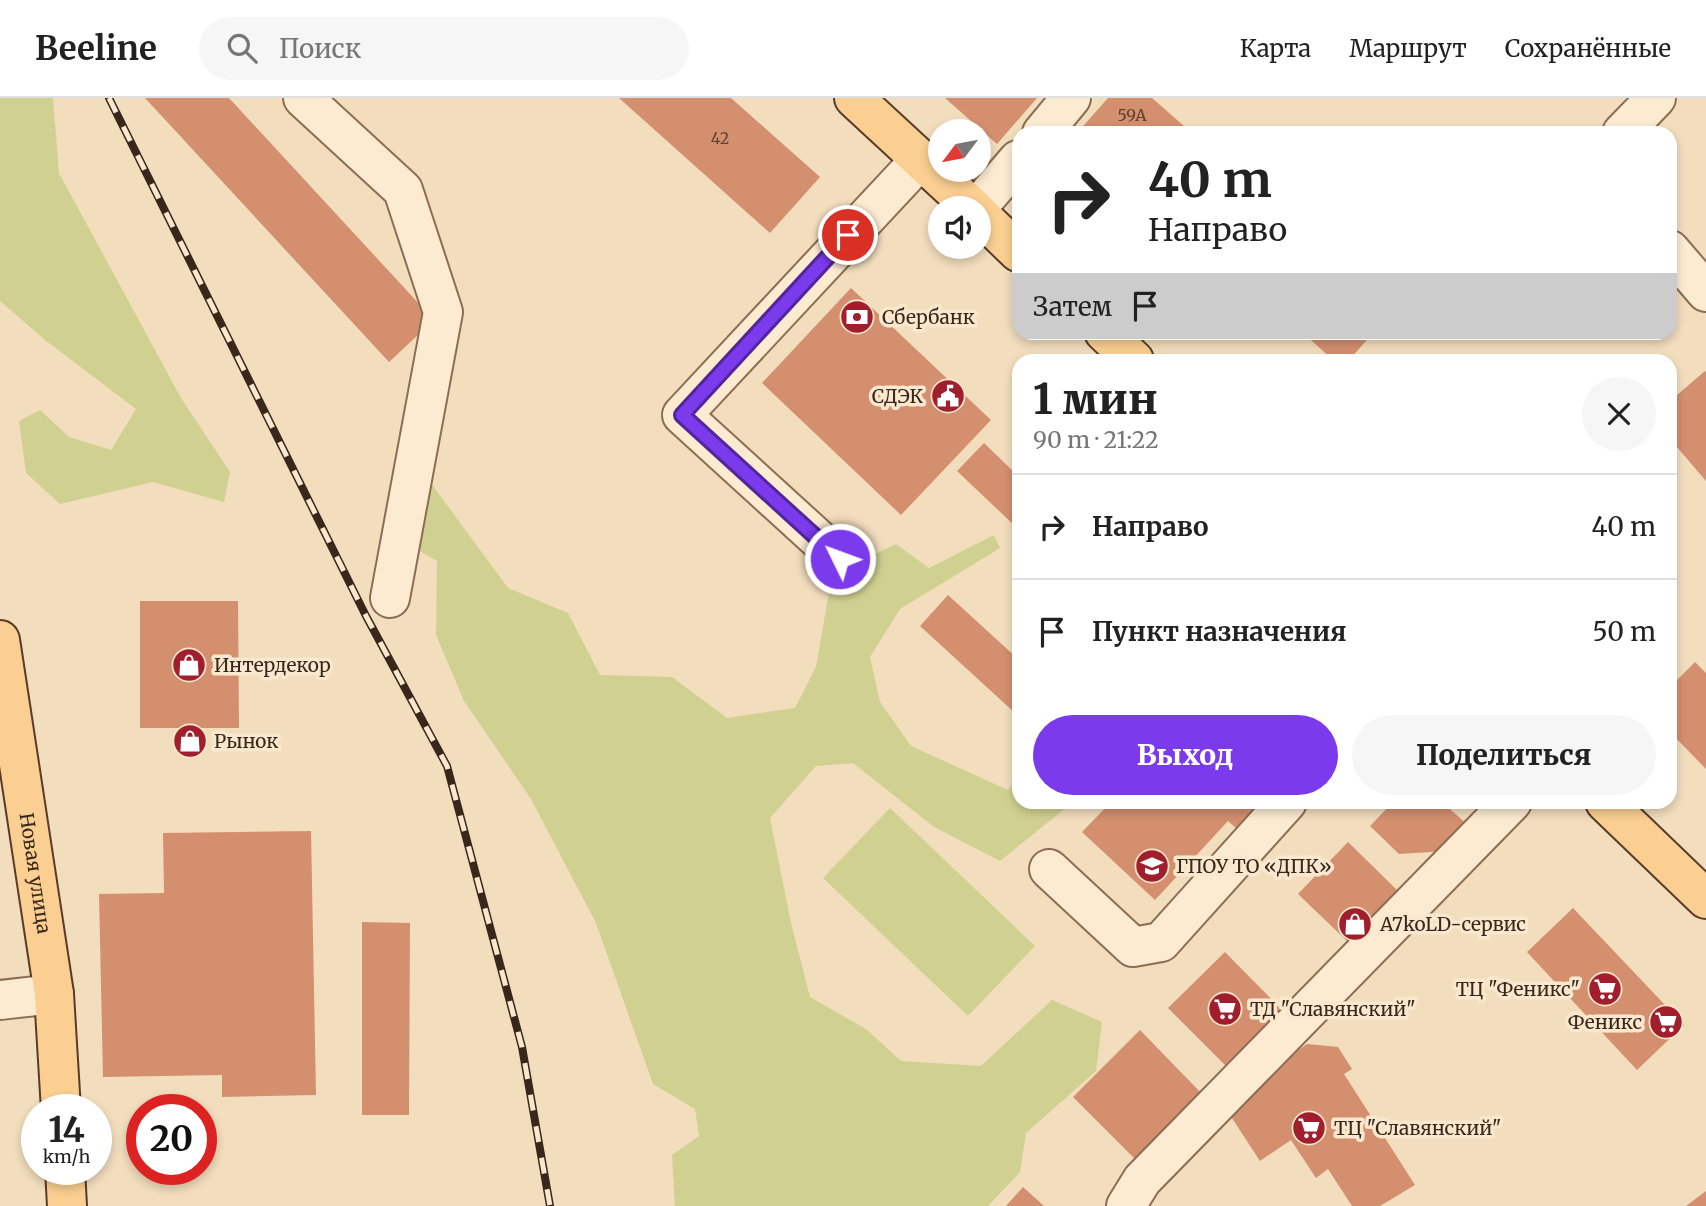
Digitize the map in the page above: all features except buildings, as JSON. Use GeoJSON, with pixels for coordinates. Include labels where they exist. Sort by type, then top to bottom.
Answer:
{"type":"FeatureCollection","features":[{"type":"Feature","properties":{"kind":"main road"},"geometry":{"type":"LineString","coordinates":[[853,98],[960,196]]}},
{"type":"Feature","properties":{"kind":"main road"},"geometry":{"type":"LineString","coordinates":[[991,225],[1012,245]]}},
{"type":"Feature","properties":{"kind":"main road"},"geometry":{"type":"LineString","coordinates":[[1113,340],[1128,354]]}},
{"type":"Feature","properties":{"kind":"main road","name":"Новая улица"},"geometry":{"type":"LineString","coordinates":[[0,640],[54,994],[60,1094]]}},
{"type":"Feature","properties":{"kind":"main road"},"geometry":{"type":"LineString","coordinates":[[1612,809],[1706,899]]}},
{"type":"Feature","properties":{"kind":"main road"},"geometry":{"type":"LineString","coordinates":[[66,1185],[67,1206]]}},
{"type":"Feature","properties":{"kind":"lane"},"geometry":{"type":"LineString","coordinates":[[303,98],[403,190],[443,312],[390,598]]}},
{"type":"Feature","properties":{"kind":"lane"},"geometry":{"type":"LineString","coordinates":[[1048,126],[1072,98]]}},
{"type":"Feature","properties":{"kind":"lane"},"geometry":{"type":"LineString","coordinates":[[1629,126],[1656,98]]}},
{"type":"Feature","properties":{"kind":"lane"},"geometry":{"type":"LineString","coordinates":[[840,559],[682,415],[920,160]]}},
{"type":"Feature","properties":{"kind":"lane"},"geometry":{"type":"LineString","coordinates":[[988,196],[1012,167]]}},
{"type":"Feature","properties":{"kind":"lane"},"geometry":{"type":"LineString","coordinates":[[1677,258],[1706,292]]}},
{"type":"Feature","properties":{"kind":"lane"},"geometry":{"type":"LineString","coordinates":[[1049,869],[1133,947],[1161,942],[1281,809]]}},
{"type":"Feature","properties":{"kind":"lane"},"geometry":{"type":"LineString","coordinates":[[1126,1206],[1142,1180],[1505,809]]}},
{"type":"Feature","properties":{"kind":"lane"},"geometry":{"type":"LineString","coordinates":[[0,1000],[54,994]]}},
{"type":"Feature","properties":{"kind":"green space"},"geometry":{"type":"Polygon","coordinates":[[[0,98],[53,98],[59,173],[181,398],[230,472],[224,502],[153,482],[60,504],[26,473],[19,421],[40,410],[69,437],[111,450],[136,409],[45,340],[0,301],[0,98]]]}},
{"type":"Feature","properties":{"kind":"green space"},"geometry":{"type":"Polygon","coordinates":[[[430,482],[508,588],[568,613],[600,675],[672,677],[727,718],[795,708],[816,667],[832,575],[896,544],[929,568],[994,535],[1000,548],[900,609],[870,657],[880,702],[911,746],[1008,790],[1012,784],[1012,809],[1065,809],[1000,861],[934,827],[853,763],[816,766],[770,818],[791,923],[810,997],[866,1029],[901,1061],[981,1066],[1052,1000],[1102,1022],[1096,1071],[1026,1133],[1020,1172],[988,1206],[675,1206],[672,1155],[699,1136],[695,1109],[653,1084],[596,923],[531,799],[464,701],[436,635],[437,561],[402,541],[430,482]]]}},
{"type":"Feature","properties":{"kind":"green space"},"geometry":{"type":"Polygon","coordinates":[[[890,808],[1035,946],[968,1016],[823,878],[890,808]]]}},
{"type":"Feature","properties":{"kind":"railway"},"geometry":{"type":"LineString","coordinates":[[109,98],[366,616],[447,766],[522,1047],[550,1206]]}},
{"type":"Feature","properties":{"kind":"place","name":"Сбербанк"},"geometry":{"type":"Point","coordinates":[857,317]}},
{"type":"Feature","properties":{"kind":"place","name":"СДЭК"},"geometry":{"type":"Point","coordinates":[948,396]}},
{"type":"Feature","properties":{"kind":"place","name":"Интердекор"},"geometry":{"type":"Point","coordinates":[189,665]}},
{"type":"Feature","properties":{"kind":"place","name":"Рынок"},"geometry":{"type":"Point","coordinates":[190,741]}},
{"type":"Feature","properties":{"kind":"place","name":"ГПОУ ТО «ДПК»"},"geometry":{"type":"Point","coordinates":[1152,866]}},
{"type":"Feature","properties":{"kind":"place","name":"A7koLD-сервис"},"geometry":{"type":"Point","coordinates":[1355,924]}},
{"type":"Feature","properties":{"kind":"place","name":"ТЦ \"Феникс\""},"geometry":{"type":"Point","coordinates":[1605,989]}},
{"type":"Feature","properties":{"kind":"place","name":"ТД \"Славянский\""},"geometry":{"type":"Point","coordinates":[1225,1009]}},
{"type":"Feature","properties":{"kind":"place","name":"Феникс"},"geometry":{"type":"Point","coordinates":[1666,1022]}},
{"type":"Feature","properties":{"kind":"place","name":"ТЦ \"Славянский\""},"geometry":{"type":"Point","coordinates":[1309,1128]}},
{"type":"Feature","properties":{"kind":"route"},"geometry":{"type":"LineString","coordinates":[[840,559],[682,415],[848,235]]}}]}
